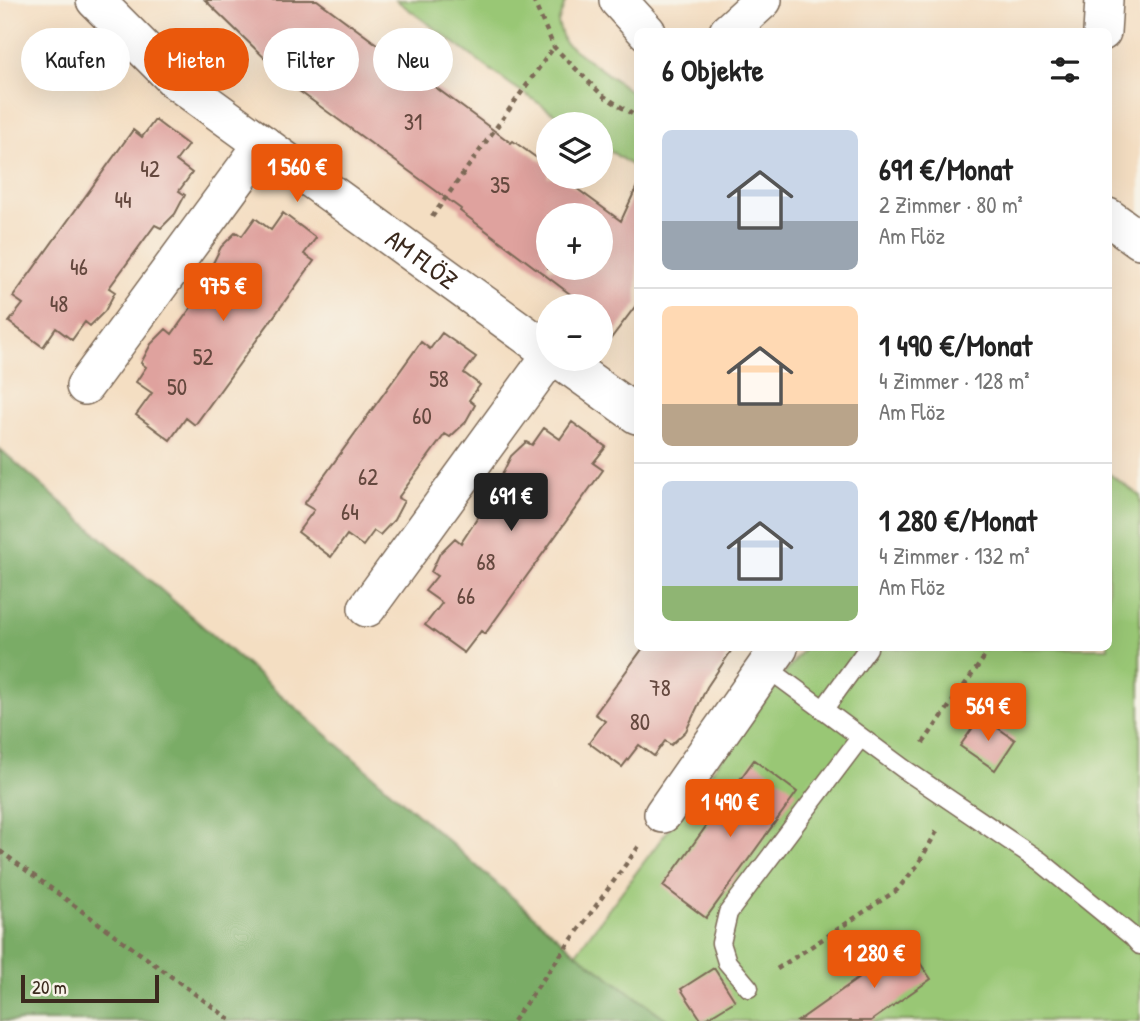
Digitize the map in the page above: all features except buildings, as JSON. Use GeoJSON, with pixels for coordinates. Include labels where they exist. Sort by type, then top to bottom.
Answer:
{"type":"FeatureCollection","features":[{"type":"Feature","properties":{"kind":"street","name":"AM FLÖZ"},"geometry":{"type":"LineString","coordinates":[[94,0],[176,81],[536,342]]}},
{"type":"Feature","properties":{"kind":"street"},"geometry":{"type":"LineString","coordinates":[[618,0],[643,28]]}},
{"type":"Feature","properties":{"kind":"street"},"geometry":{"type":"LineString","coordinates":[[732,28],[763,0]]}},
{"type":"Feature","properties":{"kind":"street"},"geometry":{"type":"LineString","coordinates":[[1102,28],[1104,0]]}},
{"type":"Feature","properties":{"kind":"street"},"geometry":{"type":"LineString","coordinates":[[85,386],[263,144]]}},
{"type":"Feature","properties":{"kind":"street"},"geometry":{"type":"LineString","coordinates":[[1112,220],[1140,240]]}},
{"type":"Feature","properties":{"kind":"street"},"geometry":{"type":"LineString","coordinates":[[367,608],[539,371]]}},
{"type":"Feature","properties":{"kind":"street"},"geometry":{"type":"LineString","coordinates":[[576,371],[634,413]]}},
{"type":"Feature","properties":{"kind":"street"},"geometry":{"type":"LineString","coordinates":[[663,814],[773,657]]}},
{"type":"Feature","properties":{"kind":"lane"},"geometry":{"type":"LineString","coordinates":[[823,710],[866,651]]}},
{"type":"Feature","properties":{"kind":"lane"},"geometry":{"type":"LineString","coordinates":[[773,657],[823,710],[904,769],[1040,861],[1140,945]]}},
{"type":"Feature","properties":{"kind":"lane"},"geometry":{"type":"LineString","coordinates":[[749,988],[727,962],[721,943],[728,914],[860,738]]}},
{"type":"Feature","properties":{"kind":"path"},"geometry":{"type":"LineString","coordinates":[[533,0],[554,47],[602,95],[634,115]]}},
{"type":"Feature","properties":{"kind":"path"},"geometry":{"type":"LineString","coordinates":[[409,249],[554,47]]}},
{"type":"Feature","properties":{"kind":"path"},"geometry":{"type":"LineString","coordinates":[[904,769],[989,651]]}},
{"type":"Feature","properties":{"kind":"path"},"geometry":{"type":"LineString","coordinates":[[749,988],[897,890],[917,866],[953,803]]}},
{"type":"Feature","properties":{"kind":"path"},"geometry":{"type":"LineString","coordinates":[[513,1021],[663,814]]}},
{"type":"Feature","properties":{"kind":"path"},"geometry":{"type":"LineString","coordinates":[[0,851],[232,1021]]}},
{"type":"Feature","properties":{"kind":"green space"},"geometry":{"type":"Polygon","coordinates":[[[396,0],[566,0],[558,23],[564,42],[634,94],[634,167],[613,153],[613,112],[552,112],[453,42],[453,28],[434,28],[396,0]]]}},
{"type":"Feature","properties":{"kind":"green space"},"geometry":{"type":"Polygon","coordinates":[[[0,449],[576,953],[669,1021],[0,1021],[0,449]]]}},
{"type":"Feature","properties":{"kind":"green space"},"geometry":{"type":"Polygon","coordinates":[[[1112,476],[1140,496],[1140,1021],[669,1021],[576,953],[802,651],[1112,651],[1112,476]]]}}]}
